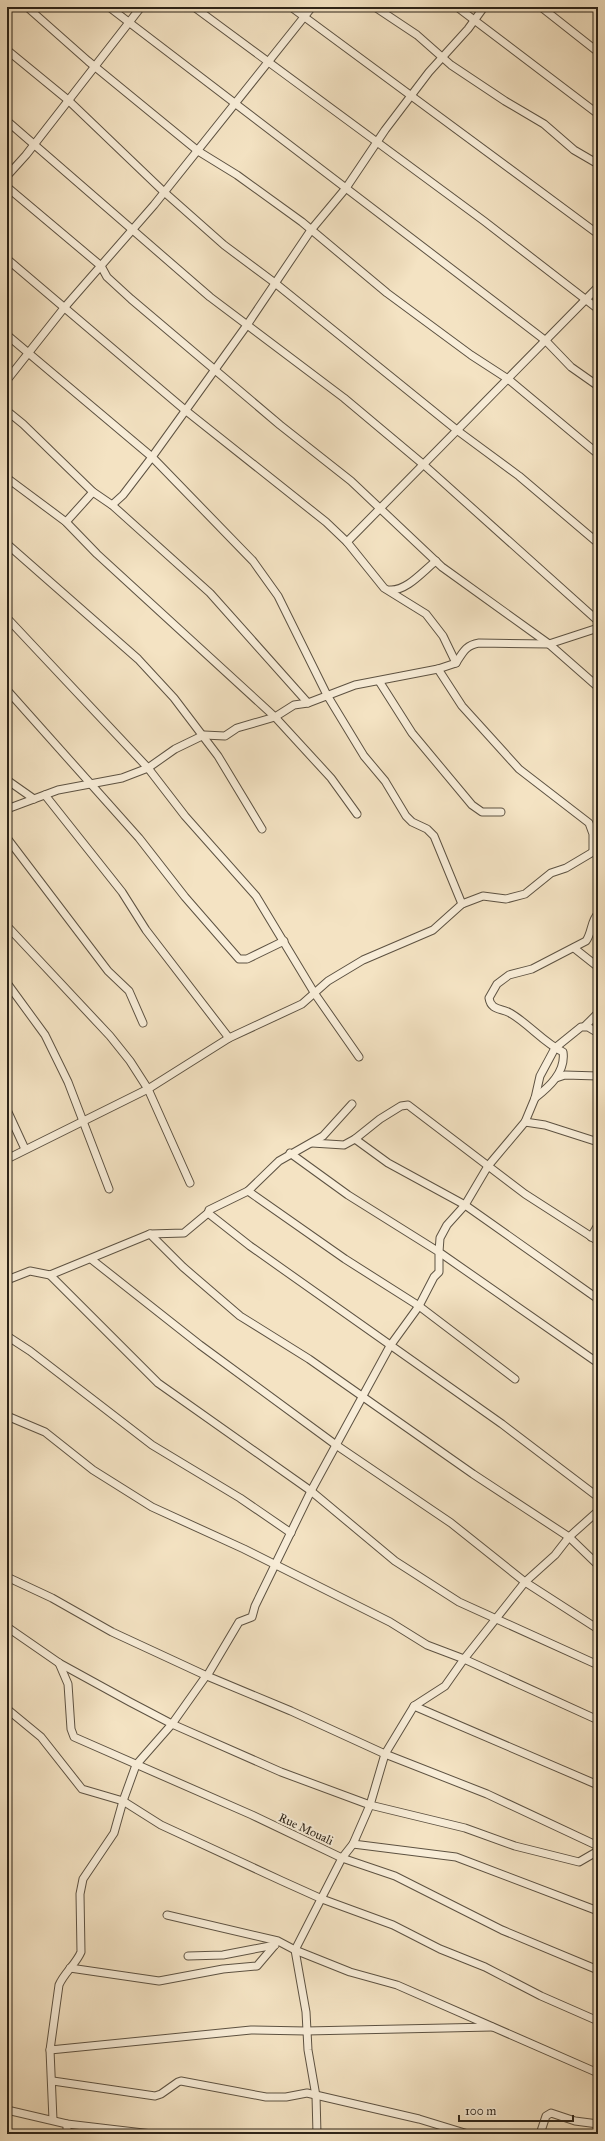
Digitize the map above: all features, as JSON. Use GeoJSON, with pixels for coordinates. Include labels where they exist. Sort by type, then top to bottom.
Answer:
{"type":"FeatureCollection","features":[{"type":"Feature","properties":{"kind":"street"},"geometry":{"type":"LineString","coordinates":[[27,7],[95,67],[198,150],[237,175],[311,230],[387,293],[508,379],[598,454]]}},
{"type":"Feature","properties":{"kind":"street"},"geometry":{"type":"LineString","coordinates":[[109,7],[546,341],[571,367],[598,386]]}},
{"type":"Feature","properties":{"kind":"street"},"geometry":{"type":"LineString","coordinates":[[7,176],[35,144],[141,7]]}},
{"type":"Feature","properties":{"kind":"street"},"geometry":{"type":"LineString","coordinates":[[194,7],[269,61],[598,309]]}},
{"type":"Feature","properties":{"kind":"street"},"geometry":{"type":"LineString","coordinates":[[291,7],[598,234]]}},
{"type":"Feature","properties":{"kind":"street"},"geometry":{"type":"LineString","coordinates":[[7,380],[64,308],[132,230],[198,150],[312,7]]}},
{"type":"Feature","properties":{"kind":"street"},"geometry":{"type":"LineString","coordinates":[[375,7],[418,34],[442,58],[505,101],[544,124],[574,150],[598,164]]}},
{"type":"Feature","properties":{"kind":"street"},"geometry":{"type":"LineString","coordinates":[[457,7],[598,114]]}},
{"type":"Feature","properties":{"kind":"street"},"geometry":{"type":"LineString","coordinates":[[112,505],[123,495],[152,457],[247,325],[311,230],[346,188],[411,95],[484,7]]}},
{"type":"Feature","properties":{"kind":"street"},"geometry":{"type":"LineString","coordinates":[[541,7],[598,52]]}},
{"type":"Feature","properties":{"kind":"street"},"geometry":{"type":"LineString","coordinates":[[7,50],[68,100],[163,191],[224,245],[275,283],[458,431],[518,476],[598,543]]}},
{"type":"Feature","properties":{"kind":"street"},"geometry":{"type":"LineString","coordinates":[[7,122],[35,144],[210,297],[344,398],[424,465],[598,621]]}},
{"type":"Feature","properties":{"kind":"street"},"geometry":{"type":"LineString","coordinates":[[7,187],[101,266],[107,277],[214,369],[280,425],[351,481],[436,561],[549,644],[598,687]]}},
{"type":"Feature","properties":{"kind":"street"},"geometry":{"type":"LineString","coordinates":[[7,259],[185,410],[326,522],[347,542],[380,583],[426,614],[443,636],[456,663]]}},
{"type":"Feature","properties":{"kind":"street"},"geometry":{"type":"LineString","coordinates":[[347,542],[458,431],[598,287]]}},
{"type":"Feature","properties":{"kind":"street"},"geometry":{"type":"LineString","coordinates":[[7,335],[152,457],[253,561],[278,596],[327,695],[364,756],[386,781],[406,816],[412,822],[427,829],[434,836],[462,904]]}},
{"type":"Feature","properties":{"kind":"street"},"geometry":{"type":"LineString","coordinates":[[7,411],[23,424],[93,492],[112,505],[210,593],[308,703]]}},
{"type":"Feature","properties":{"kind":"street"},"geometry":{"type":"LineString","coordinates":[[7,478],[66,522],[97,554],[275,717],[331,778],[357,814]]}},
{"type":"Feature","properties":{"kind":"street"},"geometry":{"type":"LineString","coordinates":[[66,522],[93,492]]}},
{"type":"Feature","properties":{"kind":"street"},"geometry":{"type":"LineString","coordinates":[[7,544],[138,659],[174,698],[204,736],[262,829]]}},
{"type":"Feature","properties":{"kind":"street"},"geometry":{"type":"LineString","coordinates":[[390,590],[396,590],[406,586],[436,561]]}},
{"type":"Feature","properties":{"kind":"street"},"geometry":{"type":"LineString","coordinates":[[7,618],[148,768],[185,816],[256,896],[315,994],[359,1057]]}},
{"type":"Feature","properties":{"kind":"street"},"geometry":{"type":"LineString","coordinates":[[7,809],[45,795],[90,783],[122,778],[148,768],[175,749],[204,736],[225,736],[237,728],[275,717],[294,706],[308,703],[355,685],[438,669],[456,663],[464,650],[470,645],[480,643],[549,644],[598,628]]}},
{"type":"Feature","properties":{"kind":"street"},"geometry":{"type":"LineString","coordinates":[[7,1159],[148,1089],[229,1038],[302,1004],[328,981],[364,960],[433,930],[462,904],[483,896],[513,899],[525,894],[551,873],[566,868],[595,851],[593,834],[588,823],[519,769],[462,706],[438,669]]}},
{"type":"Feature","properties":{"kind":"street"},"geometry":{"type":"LineString","coordinates":[[379,681],[412,733],[472,805],[482,812],[501,812]]}},
{"type":"Feature","properties":{"kind":"street"},"geometry":{"type":"LineString","coordinates":[[7,690],[139,838],[185,897],[239,958],[247,958],[284,941]]}},
{"type":"Feature","properties":{"kind":"street"},"geometry":{"type":"LineString","coordinates":[[7,780],[34,799]]}},
{"type":"Feature","properties":{"kind":"street"},"geometry":{"type":"LineString","coordinates":[[45,795],[122,892],[146,930],[229,1038]]}},
{"type":"Feature","properties":{"kind":"street"},"geometry":{"type":"LineString","coordinates":[[7,838],[108,971],[129,991],[143,1023]]}},
{"type":"Feature","properties":{"kind":"street"},"geometry":{"type":"LineString","coordinates":[[556,1078],[564,1056],[563,1052],[555,1048],[528,1024],[509,1011],[496,1009],[491,1004],[489,998],[497,984],[509,975],[532,969],[574,948],[589,937],[594,918],[598,914]]}},
{"type":"Feature","properties":{"kind":"street"},"geometry":{"type":"LineString","coordinates":[[7,926],[110,1036],[130,1061],[148,1089],[190,1183]]}},
{"type":"Feature","properties":{"kind":"street"},"geometry":{"type":"LineString","coordinates":[[574,948],[598,966]]}},
{"type":"Feature","properties":{"kind":"street"},"geometry":{"type":"LineString","coordinates":[[7,984],[45,1035],[76,1098],[82,1121],[109,1189]]}},
{"type":"Feature","properties":{"kind":"street"},"geometry":{"type":"LineString","coordinates":[[53,2120],[53,2081],[50,2050],[59,1985],[62,1977],[81,1952],[81,1886],[83,1879],[111,1841],[136,1766],[172,1724],[207,1676],[239,1622],[252,1617],[312,1491],[362,1397],[390,1346],[419,1306],[434,1277],[439,1272],[438,1252],[440,1238],[447,1224],[464,1205],[488,1166],[525,1122],[535,1098],[540,1076],[555,1048],[578,1028],[585,1026],[598,1013]]}},
{"type":"Feature","properties":{"kind":"street"},"geometry":{"type":"LineString","coordinates":[[585,1026],[598,1033]]}},
{"type":"Feature","properties":{"kind":"street"},"geometry":{"type":"LineString","coordinates":[[535,1098],[556,1078],[565,1075],[598,1076]]}},
{"type":"Feature","properties":{"kind":"street"},"geometry":{"type":"LineString","coordinates":[[7,1280],[30,1271],[50,1275],[150,1234],[184,1234],[208,1213],[209,1210],[248,1191],[270,1168],[290,1153],[323,1136],[352,1104]]}},
{"type":"Feature","properties":{"kind":"street"},"geometry":{"type":"LineString","coordinates":[[312,1143],[344,1145],[355,1139],[380,1119],[401,1106],[408,1105],[525,1194],[595,1239],[598,1225]]}},
{"type":"Feature","properties":{"kind":"street"},"geometry":{"type":"LineString","coordinates":[[7,1110],[25,1149]]}},
{"type":"Feature","properties":{"kind":"street"},"geometry":{"type":"LineString","coordinates":[[525,1122],[545,1125],[598,1142]]}},
{"type":"Feature","properties":{"kind":"street"},"geometry":{"type":"LineString","coordinates":[[355,1139],[388,1163],[464,1205],[598,1299]]}},
{"type":"Feature","properties":{"kind":"street"},"geometry":{"type":"LineString","coordinates":[[290,1153],[348,1195],[438,1252],[598,1363]]}},
{"type":"Feature","properties":{"kind":"street"},"geometry":{"type":"LineString","coordinates":[[248,1191],[344,1259],[419,1306],[515,1379]]}},
{"type":"Feature","properties":{"kind":"street"},"geometry":{"type":"LineString","coordinates":[[208,1213],[250,1246],[502,1424],[598,1497]]}},
{"type":"Feature","properties":{"kind":"street"},"geometry":{"type":"LineString","coordinates":[[150,1234],[183,1267],[240,1316],[309,1359],[362,1397],[569,1537],[598,1565]]}},
{"type":"Feature","properties":{"kind":"street"},"geometry":{"type":"LineString","coordinates":[[91,1259],[200,1345],[336,1445],[451,1523],[525,1582],[598,1629]]}},
{"type":"Feature","properties":{"kind":"street"},"geometry":{"type":"LineString","coordinates":[[50,1275],[158,1382],[312,1491],[395,1561],[459,1602],[598,1665]]}},
{"type":"Feature","properties":{"kind":"street"},"geometry":{"type":"LineString","coordinates":[[7,1336],[152,1445],[240,1498],[291,1533]]}},
{"type":"Feature","properties":{"kind":"street"},"geometry":{"type":"LineString","coordinates":[[7,1416],[45,1432],[93,1470],[152,1508],[276,1565],[390,1622],[427,1646],[464,1659],[598,1720]]}},
{"type":"Feature","properties":{"kind":"street"},"geometry":{"type":"LineString","coordinates":[[317,2134],[316,2096],[306,2031],[306,2012],[295,1950],[342,1858],[353,1844],[370,1805],[385,1754],[414,1706],[445,1686],[464,1659],[525,1582],[555,1555],[569,1537],[598,1511]]}},
{"type":"Feature","properties":{"kind":"street"},"geometry":{"type":"LineString","coordinates":[[7,1577],[52,1598],[112,1632],[207,1676],[291,1711],[385,1754],[487,1794],[598,1846]]}},
{"type":"Feature","properties":{"kind":"street"},"geometry":{"type":"LineString","coordinates":[[7,1627],[59,1663],[172,1724],[281,1772],[370,1805],[465,1828],[515,1846],[579,1862],[598,1851]]}},
{"type":"Feature","properties":{"kind":"street","name":"Rue Mouali"},"geometry":{"type":"LineString","coordinates":[[59,1663],[68,1684],[71,1729],[74,1738],[252,1816],[342,1858],[395,1876],[502,1930],[598,1970]]}},
{"type":"Feature","properties":{"kind":"street"},"geometry":{"type":"LineString","coordinates":[[414,1706],[598,1785]]}},
{"type":"Feature","properties":{"kind":"street"},"geometry":{"type":"LineString","coordinates":[[7,1709],[41,1737],[82,1789],[123,1802],[161,1825],[322,1899],[394,1925],[440,1949],[485,1967],[541,1996],[598,2021]]}},
{"type":"Feature","properties":{"kind":"street"},"geometry":{"type":"LineString","coordinates":[[353,1844],[456,1857],[598,1911]]}},
{"type":"Feature","properties":{"kind":"street"},"geometry":{"type":"LineString","coordinates":[[167,1915],[276,1943],[350,1972],[397,1985],[497,2027],[598,2073]]}},
{"type":"Feature","properties":{"kind":"street"},"geometry":{"type":"LineString","coordinates":[[70,1968],[159,1980],[223,1969],[257,1966],[276,1943]]}},
{"type":"Feature","properties":{"kind":"street"},"geometry":{"type":"LineString","coordinates":[[188,1956],[223,1955],[276,1943]]}},
{"type":"Feature","properties":{"kind":"street"},"geometry":{"type":"LineString","coordinates":[[50,2050],[251,2030],[306,2031],[497,2027]]}},
{"type":"Feature","properties":{"kind":"street"},"geometry":{"type":"LineString","coordinates":[[53,2081],[155,2096],[161,2094],[178,2082],[266,2097],[286,2097],[307,2093],[374,2108],[468,2134]]}},
{"type":"Feature","properties":{"kind":"street"},"geometry":{"type":"LineString","coordinates":[[7,2110],[67,2124],[152,2134]]}},
{"type":"Feature","properties":{"kind":"street"},"geometry":{"type":"LineString","coordinates":[[540,2134],[546,2116],[551,2113],[575,2121],[598,2124]]}},
{"type":"Feature","properties":{"kind":"street"},"geometry":{"type":"LineString","coordinates":[[67,2124],[67,2134]]}}]}
